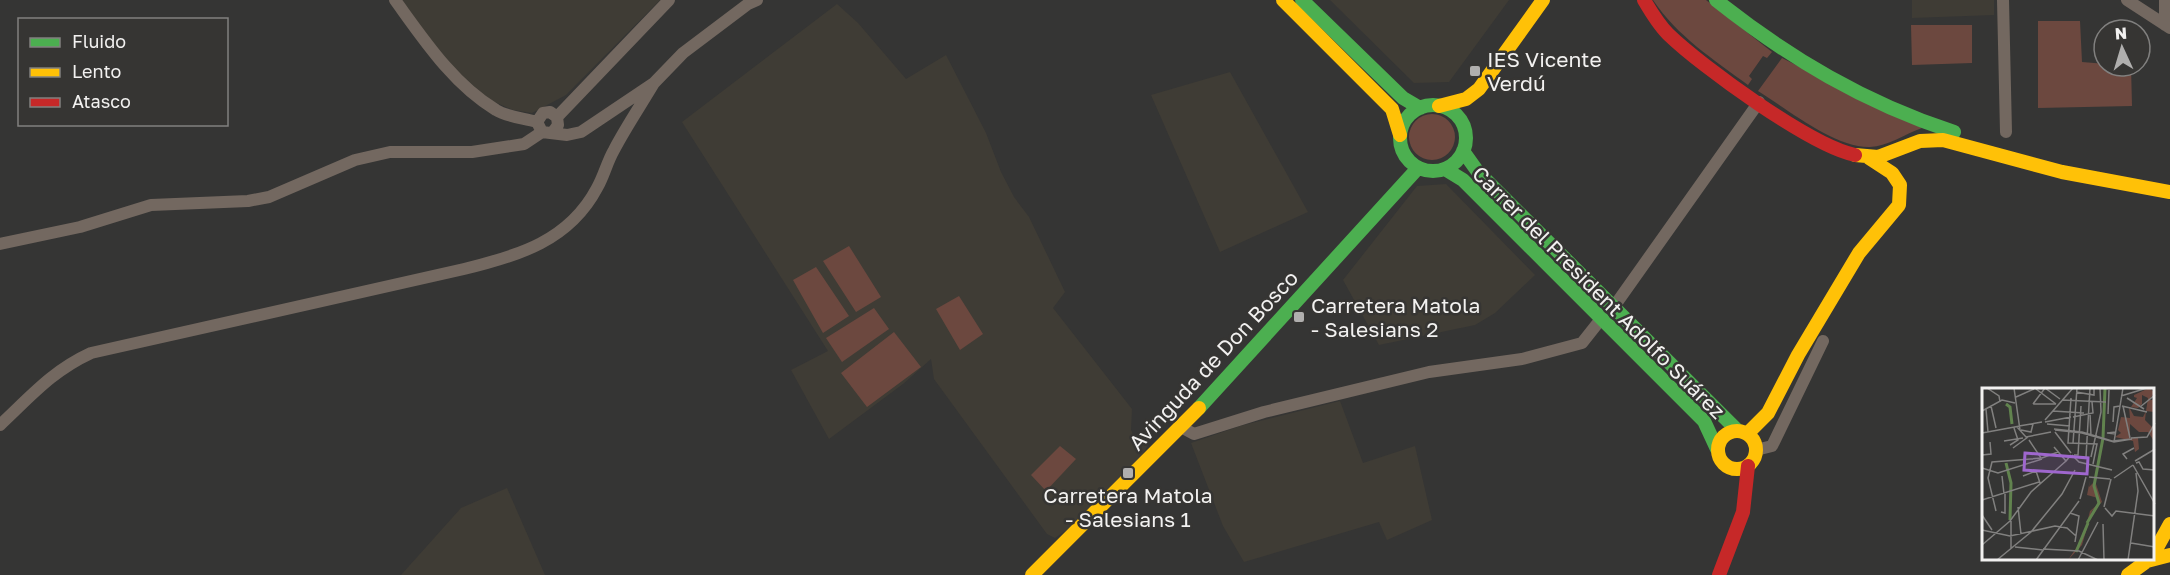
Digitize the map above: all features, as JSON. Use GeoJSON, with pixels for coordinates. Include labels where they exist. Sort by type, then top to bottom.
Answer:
{"type":"FeatureCollection","features":[{"type":"Feature","properties":{"kind":"main road"},"geometry":{"type":"LineString","coordinates":[[1283,0],[1392,110],[1397,119],[1404,154],[1418,168],[1436,171],[1445,169],[1452,165],[1463,152],[1471,107],[1479,88]]}},
{"type":"Feature","properties":{"kind":"main road"},"geometry":{"type":"LineString","coordinates":[[1302,0],[1403,98],[1419,108]]}},
{"type":"Feature","properties":{"kind":"main road"},"geometry":{"type":"LineString","coordinates":[[1400,135],[1406,119],[1419,108],[1466,99],[1479,88],[1544,0]]}},
{"type":"Feature","properties":{"kind":"main road"},"geometry":{"type":"LineString","coordinates":[[1644,0],[1667,33],[1720,76],[1824,142],[1869,158],[1892,173],[1900,185],[1899,205],[1865,245],[1798,355],[1768,412],[1742,433],[1726,434],[1718,449],[1720,461],[1730,468],[1745,496]]}},
{"type":"Feature","properties":{"kind":"main road"},"geometry":{"type":"LineString","coordinates":[[1716,0],[1768,41],[1842,87],[1894,111],[1931,125],[2009,148],[2083,165],[2170,180]]}},
{"type":"Feature","properties":{"kind":"main road"},"geometry":{"type":"LineString","coordinates":[[1439,106],[1457,116],[1465,134]]}},
{"type":"Feature","properties":{"kind":"main road"},"geometry":{"type":"LineString","coordinates":[[1869,158],[1914,141],[1943,140],[2071,174],[2170,192]]}},
{"type":"Feature","properties":{"kind":"main road","name":"Carrer del President Adolfo Suárez"},"geometry":{"type":"LineString","coordinates":[[1463,152],[1478,172],[1613,308],[1742,433]]}},
{"type":"Feature","properties":{"kind":"main road","name":"Avinguda de Don Bosco"},"geometry":{"type":"LineString","coordinates":[[1032,575],[1181,427],[1418,168]]}},
{"type":"Feature","properties":{"kind":"main road","name":"Carrer del President Adolfo Suárez"},"geometry":{"type":"LineString","coordinates":[[1445,169],[1462,180],[1704,422],[1718,449]]}},
{"type":"Feature","properties":{"kind":"main road"},"geometry":{"type":"LineString","coordinates":[[1730,468],[1748,466],[1754,459],[1756,450],[1753,441],[1742,433]]}},
{"type":"Feature","properties":{"kind":"main road"},"geometry":{"type":"LineString","coordinates":[[1719,575],[1739,526],[1748,466]]}},
{"type":"Feature","properties":{"kind":"main road"},"geometry":{"type":"LineString","coordinates":[[2155,549],[2170,524]]}},
{"type":"Feature","properties":{"kind":"main road"},"geometry":{"type":"LineString","coordinates":[[2155,556],[2170,555]]}},
{"type":"Feature","properties":{"kind":"main road"},"geometry":{"type":"LineString","coordinates":[[2128,575],[2146,560]]}},
{"type":"Feature","properties":{"kind":"street"},"geometry":{"type":"LineString","coordinates":[[395,0],[441,62],[477,96],[498,112],[567,135],[581,132],[654,83],[683,53],[748,4],[758,0]]}},
{"type":"Feature","properties":{"kind":"street"},"geometry":{"type":"LineString","coordinates":[[557,117],[669,0]]}},
{"type":"Feature","properties":{"kind":"street"},"geometry":{"type":"LineString","coordinates":[[2003,0],[2006,132]]}},
{"type":"Feature","properties":{"kind":"street"},"geometry":{"type":"LineString","coordinates":[[2127,0],[2168,27]]}},
{"type":"Feature","properties":{"kind":"street"},"geometry":{"type":"LineString","coordinates":[[2165,0],[2168,27]]}},
{"type":"Feature","properties":{"kind":"street"},"geometry":{"type":"LineString","coordinates":[[0,425],[46,379],[66,364],[91,352],[512,257],[547,242],[575,220],[597,189],[613,150],[654,83]]}},
{"type":"Feature","properties":{"kind":"street"},"geometry":{"type":"LineString","coordinates":[[1613,308],[1759,102]]}},
{"type":"Feature","properties":{"kind":"street"},"geometry":{"type":"LineString","coordinates":[[544,129],[540,115],[546,112],[557,117]]}},
{"type":"Feature","properties":{"kind":"street"},"geometry":{"type":"LineString","coordinates":[[0,244],[80,227],[151,205],[248,201],[269,196],[355,160],[390,152],[472,152],[524,144],[544,129],[558,125],[557,117]]}},
{"type":"Feature","properties":{"kind":"street"},"geometry":{"type":"LineString","coordinates":[[1181,427],[1194,434],[1264,412],[1429,372],[1522,359],[1582,343],[1601,319]]}},
{"type":"Feature","properties":{"kind":"street"},"geometry":{"type":"LineString","coordinates":[[1756,450],[1772,446],[1823,341]]}},
{"type":"Feature","properties":{"kind":"shaded area"},"geometry":{"type":"Polygon","coordinates":[[[402,0],[660,0],[566,95],[532,113],[513,110],[488,99],[443,58],[402,0]]]}},
{"type":"Feature","properties":{"kind":"shaded area"},"geometry":{"type":"Polygon","coordinates":[[[1330,0],[1509,0],[1449,82],[1414,83],[1330,0]]]}},
{"type":"Feature","properties":{"kind":"shaded area"},"geometry":{"type":"Polygon","coordinates":[[[1653,0],[1706,0],[1772,52],[1767,58],[1763,56],[1749,76],[1752,79],[1748,85],[1709,57],[1685,36],[1653,0]]]}},
{"type":"Feature","properties":{"kind":"shaded area"},"geometry":{"type":"Polygon","coordinates":[[[1912,0],[1994,0],[1994,15],[1912,18],[1912,0]]]}},
{"type":"Feature","properties":{"kind":"shaded area"},"geometry":{"type":"Polygon","coordinates":[[[837,4],[858,23],[906,79],[946,55],[986,133],[1001,172],[1014,197],[1029,217],[1065,292],[1053,308],[1132,409],[1131,430],[1134,436],[1148,445],[1138,464],[1083,519],[1055,538],[1047,534],[934,379],[931,359],[903,384],[829,439],[791,370],[828,351],[682,122],[837,4]]]}},
{"type":"Feature","properties":{"kind":"shaded area"},"geometry":{"type":"Polygon","coordinates":[[[2038,21],[2080,21],[2082,62],[2092,63],[2092,78],[2131,78],[2132,106],[2038,108],[2038,21]]]}},
{"type":"Feature","properties":{"kind":"shaded area"},"geometry":{"type":"Polygon","coordinates":[[[1911,25],[1972,25],[1972,63],[1912,65],[1911,25]]]}},
{"type":"Feature","properties":{"kind":"shaded area"},"geometry":{"type":"Polygon","coordinates":[[[1782,58],[1922,128],[1890,142],[1870,147],[1856,146],[1827,134],[1758,91],[1782,58]]]}},
{"type":"Feature","properties":{"kind":"shaded area"},"geometry":{"type":"Polygon","coordinates":[[[1230,72],[1308,212],[1220,252],[1151,95],[1230,72]]]}},
{"type":"Feature","properties":{"kind":"shaded area"},"geometry":{"type":"Polygon","coordinates":[[[1432,114],[1448,121],[1455,137],[1448,153],[1432,160],[1416,153],[1409,137],[1416,121],[1432,114]]]}},
{"type":"Feature","properties":{"kind":"shaded area"},"geometry":{"type":"Polygon","coordinates":[[[1446,184],[1535,275],[1495,313],[1475,325],[1379,345],[1343,280],[1417,186],[1446,184]]]}},
{"type":"Feature","properties":{"kind":"shaded area"},"geometry":{"type":"Polygon","coordinates":[[[849,246],[881,297],[856,312],[823,261],[849,246]]]}},
{"type":"Feature","properties":{"kind":"shaded area"},"geometry":{"type":"Polygon","coordinates":[[[816,267],[849,316],[823,333],[793,280],[816,267]]]}},
{"type":"Feature","properties":{"kind":"shaded area"},"geometry":{"type":"Polygon","coordinates":[[[959,296],[983,334],[960,350],[936,309],[959,296]]]}},
{"type":"Feature","properties":{"kind":"shaded area"},"geometry":{"type":"Polygon","coordinates":[[[874,308],[889,329],[842,362],[826,338],[874,308]]]}},
{"type":"Feature","properties":{"kind":"shaded area"},"geometry":{"type":"Polygon","coordinates":[[[894,332],[921,367],[867,407],[841,373],[894,332]]]}},
{"type":"Feature","properties":{"kind":"shaded area"},"geometry":{"type":"Polygon","coordinates":[[[1340,401],[1363,463],[1415,446],[1432,520],[1387,540],[1379,522],[1244,562],[1223,526],[1191,443],[1240,426],[1340,401]]]}},
{"type":"Feature","properties":{"kind":"shaded area"},"geometry":{"type":"Polygon","coordinates":[[[1060,446],[1076,459],[1046,491],[1031,475],[1060,446]]]}},
{"type":"Feature","properties":{"kind":"shaded area"},"geometry":{"type":"Polygon","coordinates":[[[507,488],[545,575],[401,575],[461,508],[507,488]]]}},
{"type":"Feature","properties":{"kind":"traffic: fast"},"geometry":{"type":"LineString","coordinates":[[1302,0],[1403,98],[1420,108]]}},
{"type":"Feature","properties":{"kind":"traffic: fast"},"geometry":{"type":"LineString","coordinates":[[1716,0],[1771,41],[1829,77],[1890,107],[1954,132]]}},
{"type":"Feature","properties":{"kind":"traffic: fast"},"geometry":{"type":"LineString","coordinates":[[1433,105],[1446,108],[1456,115],[1463,125],[1466,138],[1463,151],[1456,161],[1446,168],[1433,171],[1420,168],[1410,161],[1403,151],[1400,138],[1403,125],[1410,115],[1420,108],[1433,105]]}},
{"type":"Feature","properties":{"kind":"traffic: fast"},"geometry":{"type":"LineString","coordinates":[[1463,151],[1478,172],[1738,431]]}},
{"type":"Feature","properties":{"kind":"traffic: fast"},"geometry":{"type":"LineString","coordinates":[[1199,408],[1418,168]]}},
{"type":"Feature","properties":{"kind":"traffic: fast"},"geometry":{"type":"LineString","coordinates":[[1445,169],[1463,180],[1704,421],[1717,449]]}},
{"type":"Feature","properties":{"kind":"traffic: slow"},"geometry":{"type":"LineString","coordinates":[[1283,0],[1392,109],[1400,135]]}},
{"type":"Feature","properties":{"kind":"traffic: slow"},"geometry":{"type":"LineString","coordinates":[[1439,106],[1466,99],[1479,89],[1543,0]]}},
{"type":"Feature","properties":{"kind":"traffic: slow"},"geometry":{"type":"LineString","coordinates":[[1855,155],[1878,157],[1920,141],[1943,140],[2062,172],[2170,192]]}},
{"type":"Feature","properties":{"kind":"traffic: slow"},"geometry":{"type":"LineString","coordinates":[[1747,434],[1768,413],[1798,355],[1859,253],[1899,205],[1900,185],[1892,173],[1869,158]]}},
{"type":"Feature","properties":{"kind":"traffic: slow"},"geometry":{"type":"LineString","coordinates":[[1032,575],[1199,408]]}},
{"type":"Feature","properties":{"kind":"traffic: slow"},"geometry":{"type":"LineString","coordinates":[[1737,431],[1750,437],[1756,450],[1750,463],[1737,469],[1724,463],[1718,450],[1724,437],[1737,431]]}},
{"type":"Feature","properties":{"kind":"traffic: slow"},"geometry":{"type":"LineString","coordinates":[[2155,551],[2170,524]]}},
{"type":"Feature","properties":{"kind":"traffic: slow"},"geometry":{"type":"LineString","coordinates":[[2155,559],[2170,555]]}},
{"type":"Feature","properties":{"kind":"traffic: slow"},"geometry":{"type":"LineString","coordinates":[[2128,575],[2151,560]]}},
{"type":"Feature","properties":{"kind":"traffic: jam"},"geometry":{"type":"LineString","coordinates":[[1644,0],[1668,34],[1705,66],[1785,121],[1836,149],[1855,155]]}},
{"type":"Feature","properties":{"kind":"traffic: jam"},"geometry":{"type":"LineString","coordinates":[[1719,575],[1743,512],[1748,466]]}},
{"type":"Feature","properties":{"kind":"place","name":"IES Vicente Verdú"},"geometry":{"type":"Point","coordinates":[1475,71]}},
{"type":"Feature","properties":{"kind":"place","name":"Carretera Matola - Salesians 2"},"geometry":{"type":"Point","coordinates":[1299,317]}},
{"type":"Feature","properties":{"kind":"place","name":"Carretera Matola - Salesians 1"},"geometry":{"type":"Point","coordinates":[1128,473]}}]}
